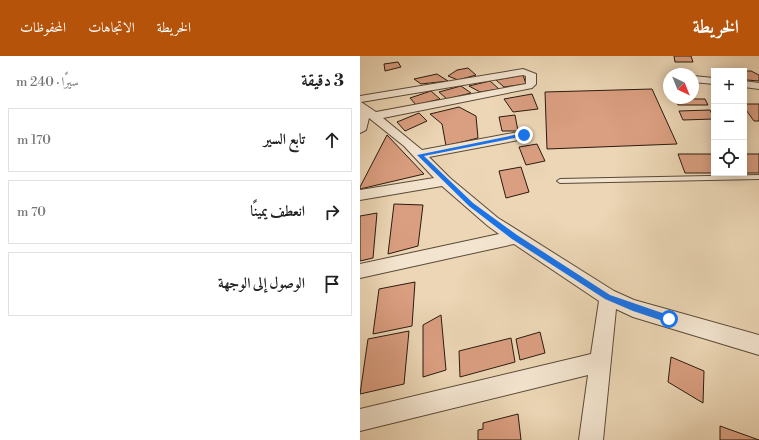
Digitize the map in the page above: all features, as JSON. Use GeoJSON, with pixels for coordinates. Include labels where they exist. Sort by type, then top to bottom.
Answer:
{"type":"FeatureCollection","features":[{"type":"Feature","properties":{"kind":"street"},"geometry":{"type":"LineString","coordinates":[[523,72],[531,74],[531,84],[528,86],[365,108],[523,72]]}},
{"type":"Feature","properties":{"kind":"street"},"geometry":{"type":"LineString","coordinates":[[699,80],[711,81]]}},
{"type":"Feature","properties":{"kind":"street"},"geometry":{"type":"LineString","coordinates":[[747,84],[759,86]]}},
{"type":"Feature","properties":{"kind":"street"},"geometry":{"type":"LineString","coordinates":[[360,130],[365,108]]}},
{"type":"Feature","properties":{"kind":"street"},"geometry":{"type":"LineString","coordinates":[[365,108],[408,143],[445,181],[476,209],[515,237],[608,297],[633,308],[759,345]]}},
{"type":"Feature","properties":{"kind":"street"},"geometry":{"type":"LineString","coordinates":[[420,155],[524,135]]}},
{"type":"Feature","properties":{"kind":"street"},"geometry":{"type":"LineString","coordinates":[[360,195],[445,181]]}},
{"type":"Feature","properties":{"kind":"street"},"geometry":{"type":"LineString","coordinates":[[360,271],[515,237]]}},
{"type":"Feature","properties":{"kind":"street"},"geometry":{"type":"LineString","coordinates":[[591,440],[608,297]]}},
{"type":"Feature","properties":{"kind":"street"},"geometry":{"type":"LineString","coordinates":[[360,420],[600,362]]}},
{"type":"Feature","properties":{"kind":"lane"},"geometry":{"type":"LineString","coordinates":[[560,181],[759,177]]}},
{"type":"Feature","properties":{"kind":"building"},"geometry":{"type":"Polygon","coordinates":[[[674,56],[691,56],[693,62],[675,62],[674,56]]]}},
{"type":"Feature","properties":{"kind":"building"},"geometry":{"type":"Polygon","coordinates":[[[398,62],[401,67],[385,71],[384,64],[398,62]]]}},
{"type":"Feature","properties":{"kind":"building"},"geometry":{"type":"Polygon","coordinates":[[[468,68],[476,75],[458,80],[448,76],[457,70],[468,68]]]}},
{"type":"Feature","properties":{"kind":"building"},"geometry":{"type":"Polygon","coordinates":[[[747,71],[751,71],[759,75],[759,81],[747,80],[747,71]]]}},
{"type":"Feature","properties":{"kind":"building"},"geometry":{"type":"Polygon","coordinates":[[[437,74],[448,81],[421,84],[414,79],[437,74]]]}},
{"type":"Feature","properties":{"kind":"building"},"geometry":{"type":"Polygon","coordinates":[[[523,75],[526,84],[504,87],[496,80],[523,75]]]}},
{"type":"Feature","properties":{"kind":"building"},"geometry":{"type":"Polygon","coordinates":[[[490,81],[499,89],[480,92],[469,86],[490,81]]]}},
{"type":"Feature","properties":{"kind":"building"},"geometry":{"type":"Polygon","coordinates":[[[461,86],[471,93],[447,99],[439,92],[461,86]]]}},
{"type":"Feature","properties":{"kind":"building"},"geometry":{"type":"Polygon","coordinates":[[[652,89],[677,144],[547,149],[545,92],[652,89]]]}},
{"type":"Feature","properties":{"kind":"building"},"geometry":{"type":"Polygon","coordinates":[[[431,91],[440,99],[416,105],[410,98],[431,91]]]}},
{"type":"Feature","properties":{"kind":"building"},"geometry":{"type":"Polygon","coordinates":[[[532,94],[538,109],[513,112],[504,99],[532,94]]]}},
{"type":"Feature","properties":{"kind":"building"},"geometry":{"type":"Polygon","coordinates":[[[699,99],[705,99],[708,105],[678,105],[699,104],[699,99]]]}},
{"type":"Feature","properties":{"kind":"building"},"geometry":{"type":"Polygon","coordinates":[[[747,104],[759,104],[759,121],[754,121],[747,111],[747,104]]]}},
{"type":"Feature","properties":{"kind":"building"},"geometry":{"type":"Polygon","coordinates":[[[459,107],[476,116],[478,138],[446,146],[442,124],[430,114],[459,107]]]}},
{"type":"Feature","properties":{"kind":"building"},"geometry":{"type":"Polygon","coordinates":[[[710,110],[711,119],[683,120],[679,111],[710,110]]]}},
{"type":"Feature","properties":{"kind":"building"},"geometry":{"type":"Polygon","coordinates":[[[419,113],[427,121],[405,131],[397,122],[419,113]]]}},
{"type":"Feature","properties":{"kind":"building"},"geometry":{"type":"Polygon","coordinates":[[[515,115],[518,131],[502,131],[499,117],[515,115]]]}},
{"type":"Feature","properties":{"kind":"building"},"geometry":{"type":"Polygon","coordinates":[[[387,135],[424,174],[360,189],[360,187],[387,135]]]}},
{"type":"Feature","properties":{"kind":"building"},"geometry":{"type":"Polygon","coordinates":[[[537,144],[545,161],[526,165],[519,147],[537,144]]]}},
{"type":"Feature","properties":{"kind":"building"},"geometry":{"type":"Polygon","coordinates":[[[678,154],[711,154],[711,173],[685,173],[678,154]]]}},
{"type":"Feature","properties":{"kind":"building"},"geometry":{"type":"Polygon","coordinates":[[[747,154],[759,154],[759,173],[747,173],[747,154]]]}},
{"type":"Feature","properties":{"kind":"building"},"geometry":{"type":"Polygon","coordinates":[[[521,167],[529,192],[506,198],[499,171],[521,167]]]}},
{"type":"Feature","properties":{"kind":"building"},"geometry":{"type":"Polygon","coordinates":[[[394,204],[423,205],[418,246],[388,254],[394,204]]]}},
{"type":"Feature","properties":{"kind":"building"},"geometry":{"type":"Polygon","coordinates":[[[377,213],[373,258],[360,261],[360,216],[377,213]]]}},
{"type":"Feature","properties":{"kind":"building"},"geometry":{"type":"Polygon","coordinates":[[[415,282],[412,326],[373,334],[379,289],[415,282]]]}},
{"type":"Feature","properties":{"kind":"building"},"geometry":{"type":"Polygon","coordinates":[[[441,315],[446,370],[423,377],[423,325],[441,315]]]}},
{"type":"Feature","properties":{"kind":"building"},"geometry":{"type":"Polygon","coordinates":[[[409,331],[404,384],[360,394],[368,339],[409,331]]]}},
{"type":"Feature","properties":{"kind":"building"},"geometry":{"type":"Polygon","coordinates":[[[540,332],[545,353],[520,360],[516,339],[540,332]]]}},
{"type":"Feature","properties":{"kind":"building"},"geometry":{"type":"Polygon","coordinates":[[[511,338],[515,362],[460,377],[459,351],[511,338]]]}},
{"type":"Feature","properties":{"kind":"building"},"geometry":{"type":"Polygon","coordinates":[[[671,357],[704,371],[703,403],[668,382],[671,357]]]}},
{"type":"Feature","properties":{"kind":"building"},"geometry":{"type":"Polygon","coordinates":[[[518,414],[521,440],[478,440],[478,430],[483,429],[483,423],[518,414]]]}},
{"type":"Feature","properties":{"kind":"building"},"geometry":{"type":"Polygon","coordinates":[[[720,426],[759,440],[720,440],[720,426]]]}},
{"type":"Feature","properties":{"kind":"route"},"geometry":{"type":"LineString","coordinates":[[524,135],[420,155],[445,181],[471,204],[493,222],[515,237],[608,297],[633,308],[669,319]]}}]}
